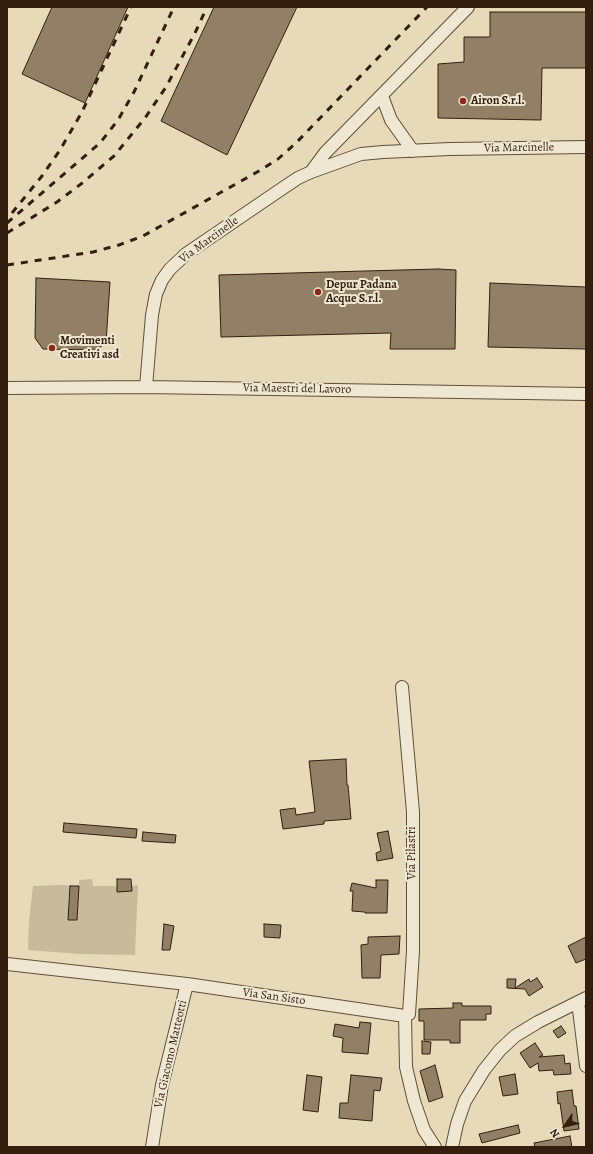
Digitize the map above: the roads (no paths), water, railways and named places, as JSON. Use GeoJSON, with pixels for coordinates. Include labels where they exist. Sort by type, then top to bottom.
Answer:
{"type":"FeatureCollection","features":[{"type":"Feature","properties":{"kind":"street","name":"Via Marcinelle"},"geometry":{"type":"LineString","coordinates":[[311,172],[325,153],[468,7]]}},
{"type":"Feature","properties":{"kind":"street"},"geometry":{"type":"LineString","coordinates":[[382,96],[391,120],[413,151]]}},
{"type":"Feature","properties":{"kind":"street","name":"Via Marcinelle"},"geometry":{"type":"LineString","coordinates":[[146,387],[152,315],[156,294],[162,280],[170,269],[186,254],[298,178],[361,154],[413,151],[586,147]]}},
{"type":"Feature","properties":{"kind":"street","name":"Via Maestri del Lavoro"},"geometry":{"type":"LineString","coordinates":[[7,388],[146,387],[586,394]]}},
{"type":"Feature","properties":{"kind":"street","name":"Via Pilastri"},"geometry":{"type":"LineString","coordinates":[[402,687],[413,812],[413,951],[410,1014],[405,1016]]}},
{"type":"Feature","properties":{"kind":"street","name":"Via San Sisto"},"geometry":{"type":"LineString","coordinates":[[7,964],[187,984],[405,1016]]}},
{"type":"Feature","properties":{"kind":"street","name":"Via Giacomo Matteotti"},"geometry":{"type":"LineString","coordinates":[[152,1147],[162,1085],[187,984]]}},
{"type":"Feature","properties":{"kind":"street"},"geometry":{"type":"LineString","coordinates":[[452,1147],[456,1124],[465,1101],[484,1070],[500,1050],[515,1036],[538,1022],[582,1000],[586,1066]]}},
{"type":"Feature","properties":{"kind":"street"},"geometry":{"type":"LineString","coordinates":[[405,1016],[406,1067],[414,1101],[424,1130],[435,1147]]}},
{"type":"Feature","properties":{"kind":"railway"},"geometry":{"type":"LineString","coordinates":[[12,213],[42,176],[60,150],[82,112],[131,7]]}},
{"type":"Feature","properties":{"kind":"railway"},"geometry":{"type":"LineString","coordinates":[[7,223],[100,143],[118,120],[134,92],[174,7]]}},
{"type":"Feature","properties":{"kind":"railway"},"geometry":{"type":"LineString","coordinates":[[7,233],[57,202],[114,156],[145,118],[166,87],[207,7]]}},
{"type":"Feature","properties":{"kind":"railway"},"geometry":{"type":"LineString","coordinates":[[7,265],[93,252],[119,245],[143,236],[259,171],[278,159],[296,143],[427,7]]}},
{"type":"Feature","properties":{"kind":"place","name":"Airon S.r.l."},"geometry":{"type":"Point","coordinates":[463,101]}},
{"type":"Feature","properties":{"kind":"place","name":"Depur Padana Acque S.r.l."},"geometry":{"type":"Point","coordinates":[318,292]}},
{"type":"Feature","properties":{"kind":"place","name":"Movimenti Creativi asd"},"geometry":{"type":"Point","coordinates":[52,348]}}]}
